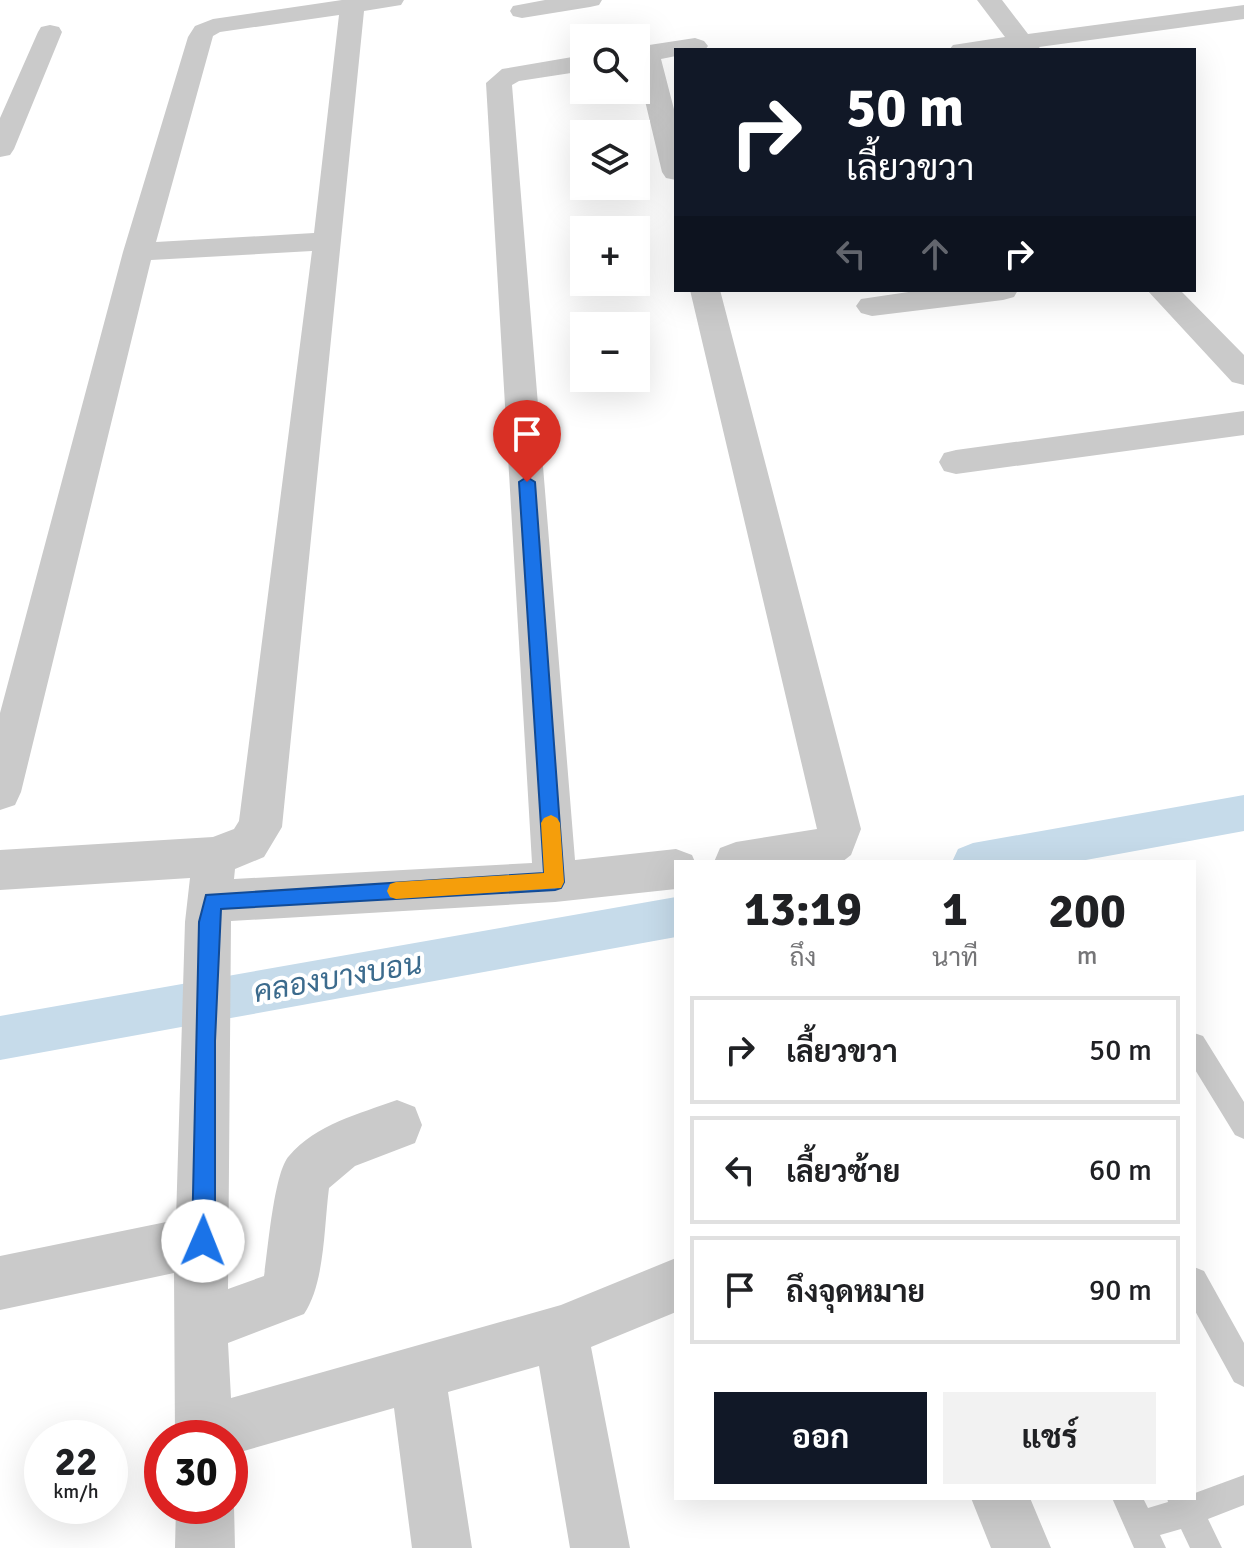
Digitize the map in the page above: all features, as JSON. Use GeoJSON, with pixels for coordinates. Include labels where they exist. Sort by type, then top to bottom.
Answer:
{"type":"FeatureCollection","features":[{"type":"Feature","properties":{"kind":"street"},"geometry":{"type":"LineString","coordinates":[[0,792],[138,252],[204,31],[213,26],[392,0]]}},
{"type":"Feature","properties":{"kind":"street"},"geometry":{"type":"LineString","coordinates":[[522,11],[590,0]]}},
{"type":"Feature","properties":{"kind":"street"},"geometry":{"type":"LineString","coordinates":[[989,0],[1026,46]]}},
{"type":"Feature","properties":{"kind":"street"},"geometry":{"type":"LineString","coordinates":[[0,870],[214,857],[249,843],[260,827],[352,6]]}},
{"type":"Feature","properties":{"kind":"street"},"geometry":{"type":"LineString","coordinates":[[994,48],[1026,46],[1244,12]]}},
{"type":"Feature","properties":{"kind":"street"},"geometry":{"type":"LineString","coordinates":[[3,133],[50,32]]}},
{"type":"Feature","properties":{"kind":"street"},"geometry":{"type":"LineString","coordinates":[[683,48],[695,46]]}},
{"type":"Feature","properties":{"kind":"street"},"geometry":{"type":"LineString","coordinates":[[650,54],[674,50]]}},
{"type":"Feature","properties":{"kind":"street"},"geometry":{"type":"LineString","coordinates":[[555,882],[499,83],[511,74],[570,65]]}},
{"type":"Feature","properties":{"kind":"street"},"geometry":{"type":"LineString","coordinates":[[650,85],[674,165]]}},
{"type":"Feature","properties":{"kind":"street"},"geometry":{"type":"LineString","coordinates":[[138,252],[328,241]]}},
{"type":"Feature","properties":{"kind":"street"},"geometry":{"type":"LineString","coordinates":[[705,292],[839,829],[836,841],[824,850],[756,860]]}},
{"type":"Feature","properties":{"kind":"street"},"geometry":{"type":"LineString","coordinates":[[872,306],[987,292]]}},
{"type":"Feature","properties":{"kind":"street"},"geometry":{"type":"LineString","coordinates":[[1164,292],[1244,374]]}},
{"type":"Feature","properties":{"kind":"street"},"geometry":{"type":"LineString","coordinates":[[956,462],[1244,423]]}},
{"type":"Feature","properties":{"kind":"street"},"geometry":{"type":"LineString","coordinates":[[203,1420],[200,1326],[205,1041],[208,922],[214,857]]}},
{"type":"Feature","properties":{"kind":"street"},"geometry":{"type":"LineString","coordinates":[[212,901],[555,882],[674,869]]}},
{"type":"Feature","properties":{"kind":"street"},"geometry":{"type":"LineString","coordinates":[[200,1326],[285,1295],[289,1289],[305,1175],[338,1147],[397,1125]]}},
{"type":"Feature","properties":{"kind":"street"},"geometry":{"type":"LineString","coordinates":[[0,1283],[203,1241]]}},
{"type":"Feature","properties":{"kind":"street"},"geometry":{"type":"LineString","coordinates":[[248,1423],[561,1332],[674,1286]]}},
{"type":"Feature","properties":{"kind":"street"},"geometry":{"type":"LineString","coordinates":[[561,1332],[600,1548]]}},
{"type":"Feature","properties":{"kind":"street"},"geometry":{"type":"LineString","coordinates":[[417,1372],[442,1548]]}},
{"type":"Feature","properties":{"kind":"street"},"geometry":{"type":"LineString","coordinates":[[1001,1500],[1021,1548]]}},
{"type":"Feature","properties":{"kind":"street"},"geometry":{"type":"LineString","coordinates":[[205,1524],[205,1548]]}},
{"type":"Feature","properties":{"kind":"lane"},"geometry":{"type":"LineString","coordinates":[[1196,1048],[1244,1126]]}},
{"type":"Feature","properties":{"kind":"lane"},"geometry":{"type":"LineString","coordinates":[[1196,1285],[1244,1372]]}},
{"type":"Feature","properties":{"kind":"lane"},"geometry":{"type":"LineString","coordinates":[[1139,1524],[1184,1505],[1244,1490]]}},
{"type":"Feature","properties":{"kind":"lane"},"geometry":{"type":"LineString","coordinates":[[1184,1505],[1206,1548]]}},
{"type":"Feature","properties":{"kind":"waterway","name":"คลองบางบอน"},"geometry":{"type":"LineString","coordinates":[[984,860],[1244,813]]}},
{"type":"Feature","properties":{"kind":"waterway","name":"คลองบางบอน"},"geometry":{"type":"LineString","coordinates":[[0,1038],[674,917]]}},
{"type":"Feature","properties":{"kind":"slow traffic"},"geometry":{"type":"LineString","coordinates":[[396,891],[555,882],[551,823]]}},
{"type":"Feature","properties":{"kind":"route"},"geometry":{"type":"LineString","coordinates":[[203,1241],[208,922],[212,901],[555,882],[527,482]]}}]}
